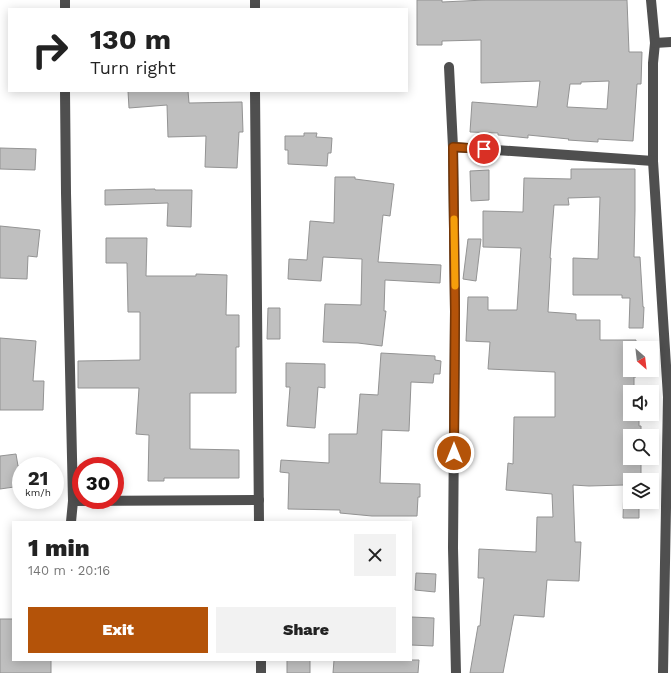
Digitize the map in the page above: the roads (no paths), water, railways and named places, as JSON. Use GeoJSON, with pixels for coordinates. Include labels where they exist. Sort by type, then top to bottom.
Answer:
{"type":"FeatureCollection","features":[{"type":"Feature","properties":{"kind":"street"},"geometry":{"type":"LineString","coordinates":[[651,0],[655,43],[653,63],[653,161],[669,397],[663,673]]}},
{"type":"Feature","properties":{"kind":"street"},"geometry":{"type":"LineString","coordinates":[[655,43],[671,42]]}},
{"type":"Feature","properties":{"kind":"street"},"geometry":{"type":"LineString","coordinates":[[449,67],[453,147],[455,311],[453,548],[456,673]]}},
{"type":"Feature","properties":{"kind":"street"},"geometry":{"type":"LineString","coordinates":[[66,92],[66,201],[72,459]]}},
{"type":"Feature","properties":{"kind":"street"},"geometry":{"type":"LineString","coordinates":[[255,92],[259,521]]}},
{"type":"Feature","properties":{"kind":"street"},"geometry":{"type":"LineString","coordinates":[[453,147],[653,161]]}},
{"type":"Feature","properties":{"kind":"street"},"geometry":{"type":"LineString","coordinates":[[124,501],[259,500]]}},
{"type":"Feature","properties":{"kind":"street"},"geometry":{"type":"LineString","coordinates":[[71,521],[72,509]]}},
{"type":"Feature","properties":{"kind":"street"},"geometry":{"type":"LineString","coordinates":[[261,661],[261,673]]}}]}
